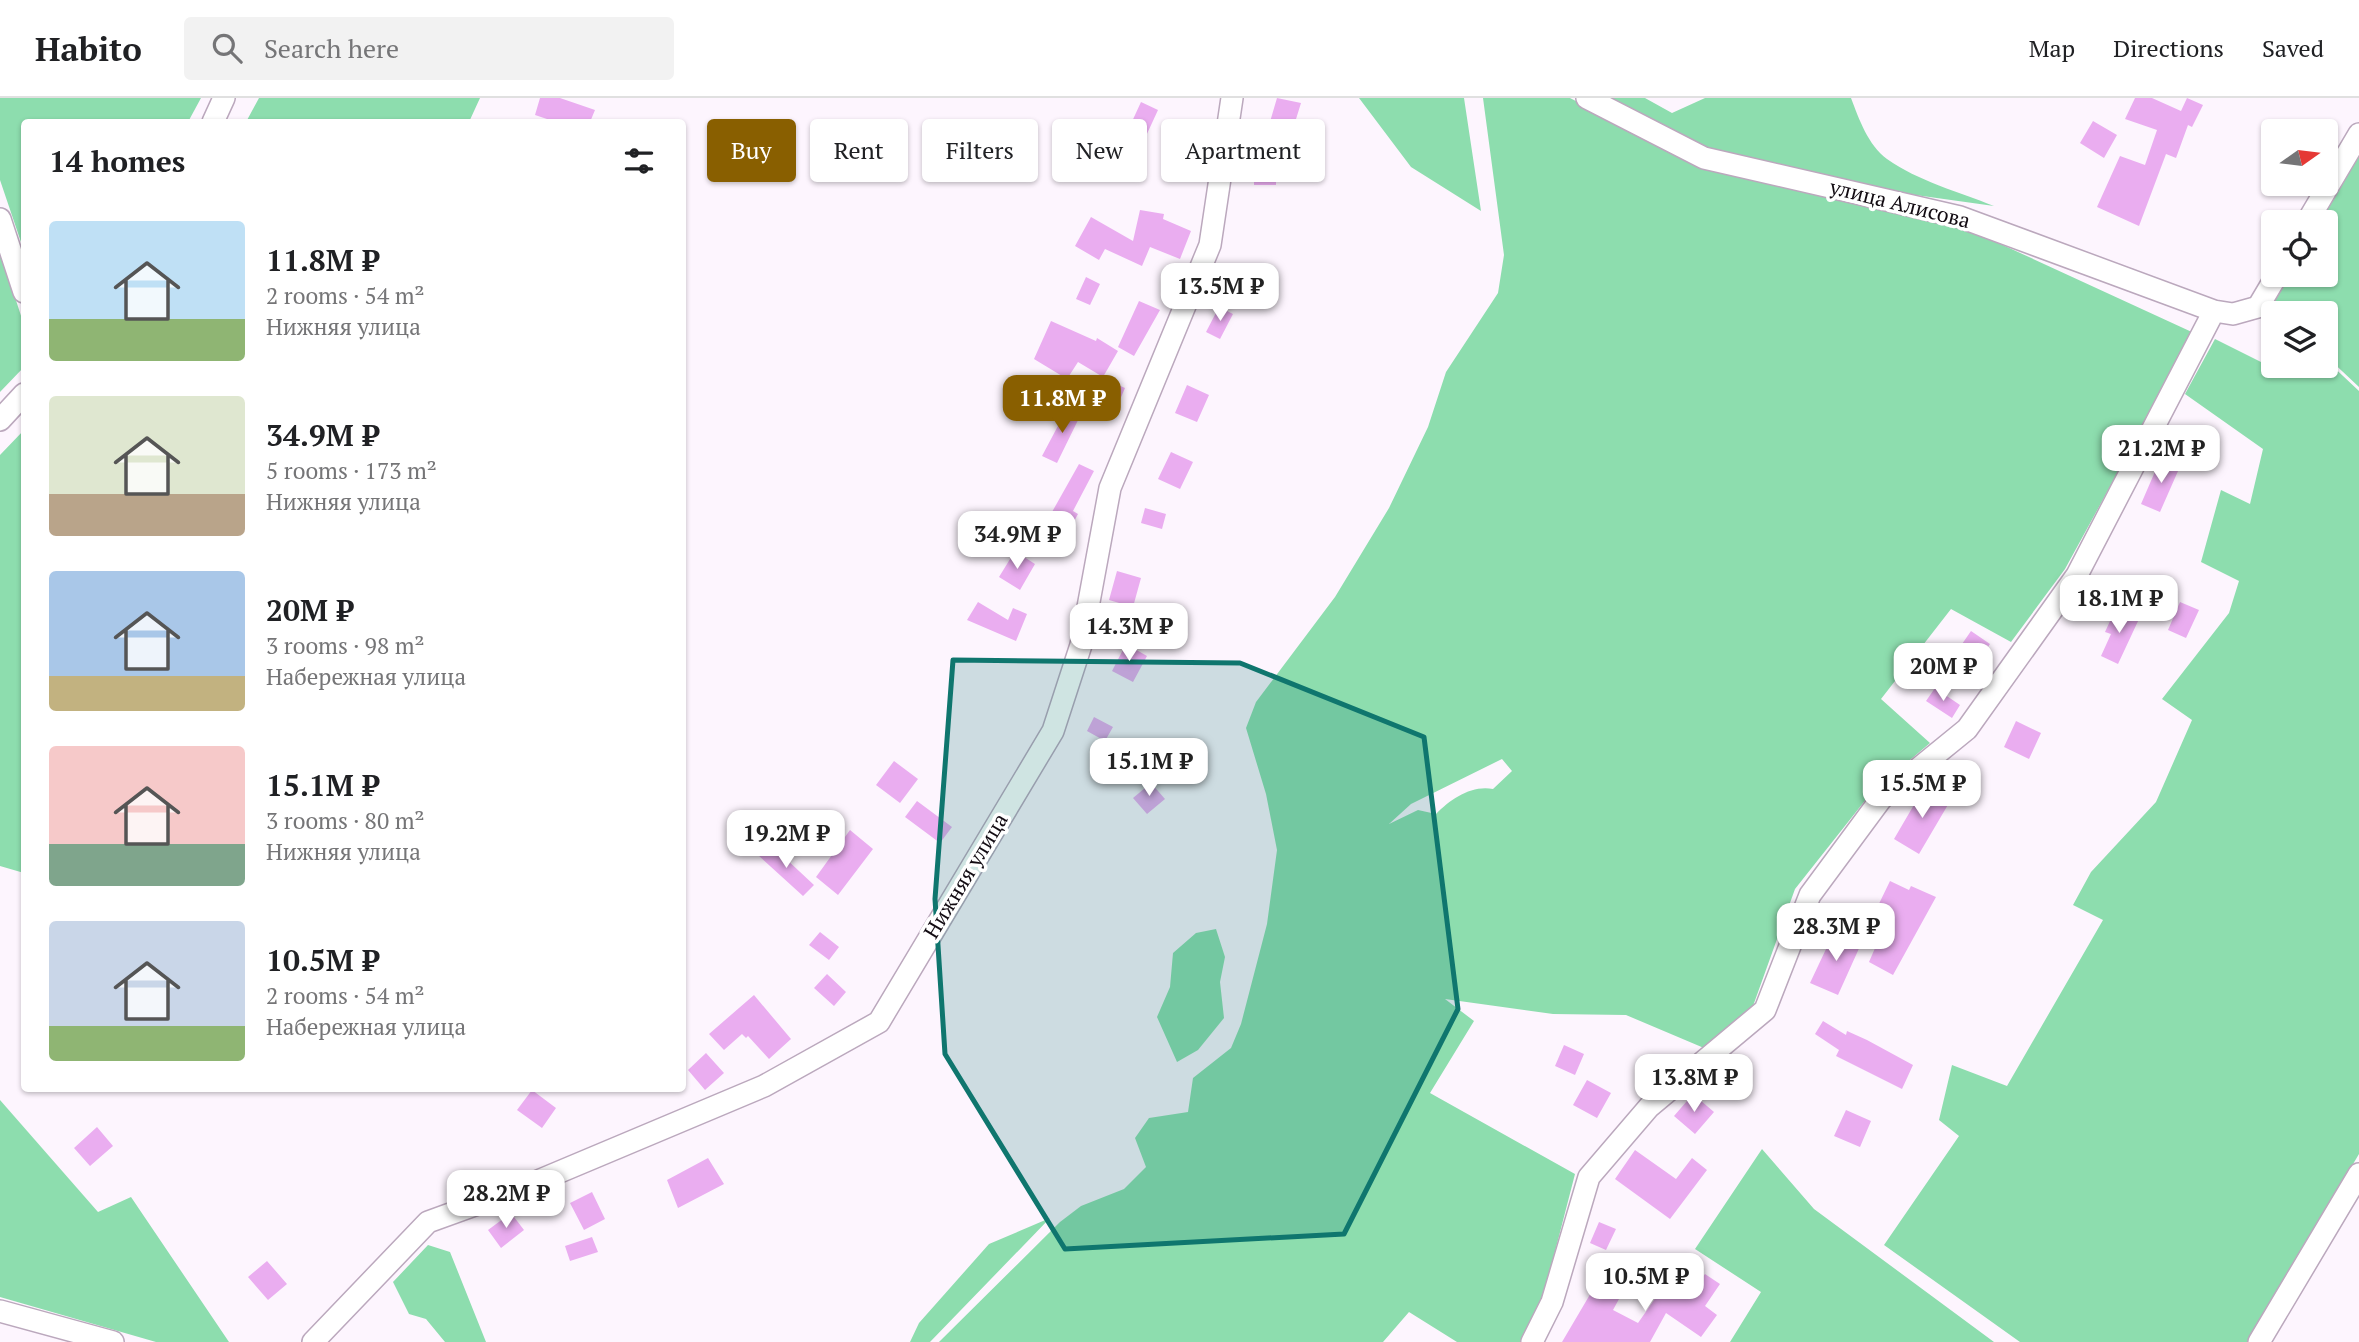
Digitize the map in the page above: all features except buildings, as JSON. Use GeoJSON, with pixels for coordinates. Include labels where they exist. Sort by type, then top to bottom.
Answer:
{"type":"FeatureCollection","features":[{"type":"Feature","properties":{"kind":"street"},"geometry":{"type":"LineString","coordinates":[[214,119],[224,98]]}},
{"type":"Feature","properties":{"kind":"street","name":"Нижняя улица"},"geometry":{"type":"LineString","coordinates":[[313,1342],[428,1222],[519,1189],[764,1086],[879,1022],[1052,731],[1081,645],[1110,488],[1210,245],[1232,98]]}},
{"type":"Feature","properties":{"kind":"street","name":"улица Алисова"},"geometry":{"type":"LineString","coordinates":[[1587,98],[1704,158],[1960,216],[2214,311]]}},
{"type":"Feature","properties":{"kind":"street"},"geometry":{"type":"LineString","coordinates":[[2314,210],[2359,134]]}},
{"type":"Feature","properties":{"kind":"street"},"geometry":{"type":"LineString","coordinates":[[0,219],[21,283]]}},
{"type":"Feature","properties":{"kind":"street"},"geometry":{"type":"LineString","coordinates":[[1532,1342],[1552,1302],[1589,1177],[1649,1107],[1765,1010],[1810,895],[1881,799],[1967,729],[2077,575],[2214,311],[2233,314],[2258,307],[2270,287]]}},
{"type":"Feature","properties":{"kind":"street"},"geometry":{"type":"LineString","coordinates":[[0,420],[21,397]]}},
{"type":"Feature","properties":{"kind":"street"},"geometry":{"type":"LineString","coordinates":[[2259,1342],[2359,1174]]}},
{"type":"Feature","properties":{"kind":"street"},"geometry":{"type":"LineString","coordinates":[[0,1311],[39,1324],[113,1342]]}},
{"type":"Feature","properties":{"kind":"highlighted area"},"geometry":{"type":"Polygon","coordinates":[[[953,660],[1240,663],[1424,737],[1458,1009],[1344,1234],[1065,1249],[945,1054],[935,899],[953,660]]]}},
{"type":"Feature","properties":{"kind":"green space"},"geometry":{"type":"Polygon","coordinates":[[[0,98],[201,98],[190,119],[21,119],[21,242],[0,180],[0,98]]]}},
{"type":"Feature","properties":{"kind":"green space"},"geometry":{"type":"Polygon","coordinates":[[[259,98],[480,98],[470,119],[248,119],[259,98]]]}},
{"type":"Feature","properties":{"kind":"green space"},"geometry":{"type":"Polygon","coordinates":[[[1359,98],[1464,98],[1481,211],[1411,167],[1359,98]]]}},
{"type":"Feature","properties":{"kind":"green space"},"geometry":{"type":"Polygon","coordinates":[[[1483,98],[1570,98],[1696,163],[1955,223],[2194,333],[2065,569],[2011,642],[1951,609],[1881,699],[1930,743],[1871,793],[1795,889],[1753,1006],[1704,1048],[1626,1015],[1553,1014],[1445,999],[1474,1021],[1430,1093],[1575,1174],[1542,1302],[1520,1342],[1457,1342],[1409,1312],[1383,1342],[939,1342],[1060,1222],[1081,1206],[1124,1189],[1146,1167],[1135,1138],[1149,1118],[1188,1112],[1193,1078],[1231,1048],[1241,1024],[1267,924],[1277,850],[1266,794],[1246,728],[1256,702],[1335,597],[1389,508],[1428,427],[1446,372],[1498,293],[1504,255],[1483,98]],[[1502,759],[1411,804],[1389,824],[1418,810],[1436,814],[1462,794],[1477,789],[1493,789],[1512,771],[1502,759]]]}},
{"type":"Feature","properties":{"kind":"green space"},"geometry":{"type":"Polygon","coordinates":[[[1603,98],[1645,98],[1672,113],[1705,98],[1851,98],[1869,139],[1887,159],[1925,180],[1994,206],[1858,187],[1700,151],[1603,98]]]}},
{"type":"Feature","properties":{"kind":"green space"},"geometry":{"type":"Polygon","coordinates":[[[2359,150],[2359,387],[2338,367],[2338,301],[2274,301],[2282,287],[2338,287],[2338,210],[2325,210],[2333,196],[2338,196],[2338,187],[2359,150]]]}},
{"type":"Feature","properties":{"kind":"green space"},"geometry":{"type":"Polygon","coordinates":[[[0,251],[21,316],[21,370],[0,392],[0,251]]]}},
{"type":"Feature","properties":{"kind":"green space"},"geometry":{"type":"Polygon","coordinates":[[[2215,339],[2261,362],[2261,378],[2338,378],[2338,371],[2359,391],[2359,1154],[2247,1342],[2020,1342],[1884,1245],[1959,1136],[1939,1120],[1952,1065],[2007,1086],[2103,920],[2073,905],[2091,872],[2156,802],[2192,720],[2162,699],[2229,613],[2239,581],[2201,562],[2221,490],[2250,504],[2263,449],[2185,394],[2215,339]]]}},
{"type":"Feature","properties":{"kind":"green space"},"geometry":{"type":"Polygon","coordinates":[[[21,433],[21,872],[0,866],[0,455],[21,433]]]}},
{"type":"Feature","properties":{"kind":"green space"},"geometry":{"type":"Polygon","coordinates":[[[1216,929],[1225,957],[1220,982],[1224,1018],[1198,1050],[1177,1062],[1157,1017],[1170,987],[1173,953],[1196,933],[1216,929]]]}},
{"type":"Feature","properties":{"kind":"green space"},"geometry":{"type":"Polygon","coordinates":[[[0,1100],[98,1212],[131,1197],[229,1342],[156,1342],[0,1297],[0,1100]]]}},
{"type":"Feature","properties":{"kind":"green space"},"geometry":{"type":"Polygon","coordinates":[[[1762,1149],[1814,1209],[1994,1342],[1730,1342],[1761,1292],[1695,1249],[1762,1149]]]}},
{"type":"Feature","properties":{"kind":"green space"},"geometry":{"type":"Polygon","coordinates":[[[1050,1218],[930,1342],[910,1342],[919,1323],[989,1244],[1050,1218]]]}},
{"type":"Feature","properties":{"kind":"green space"},"geometry":{"type":"Polygon","coordinates":[[[428,1245],[450,1252],[486,1342],[445,1342],[426,1319],[409,1314],[393,1282],[428,1245]]]}}]}
